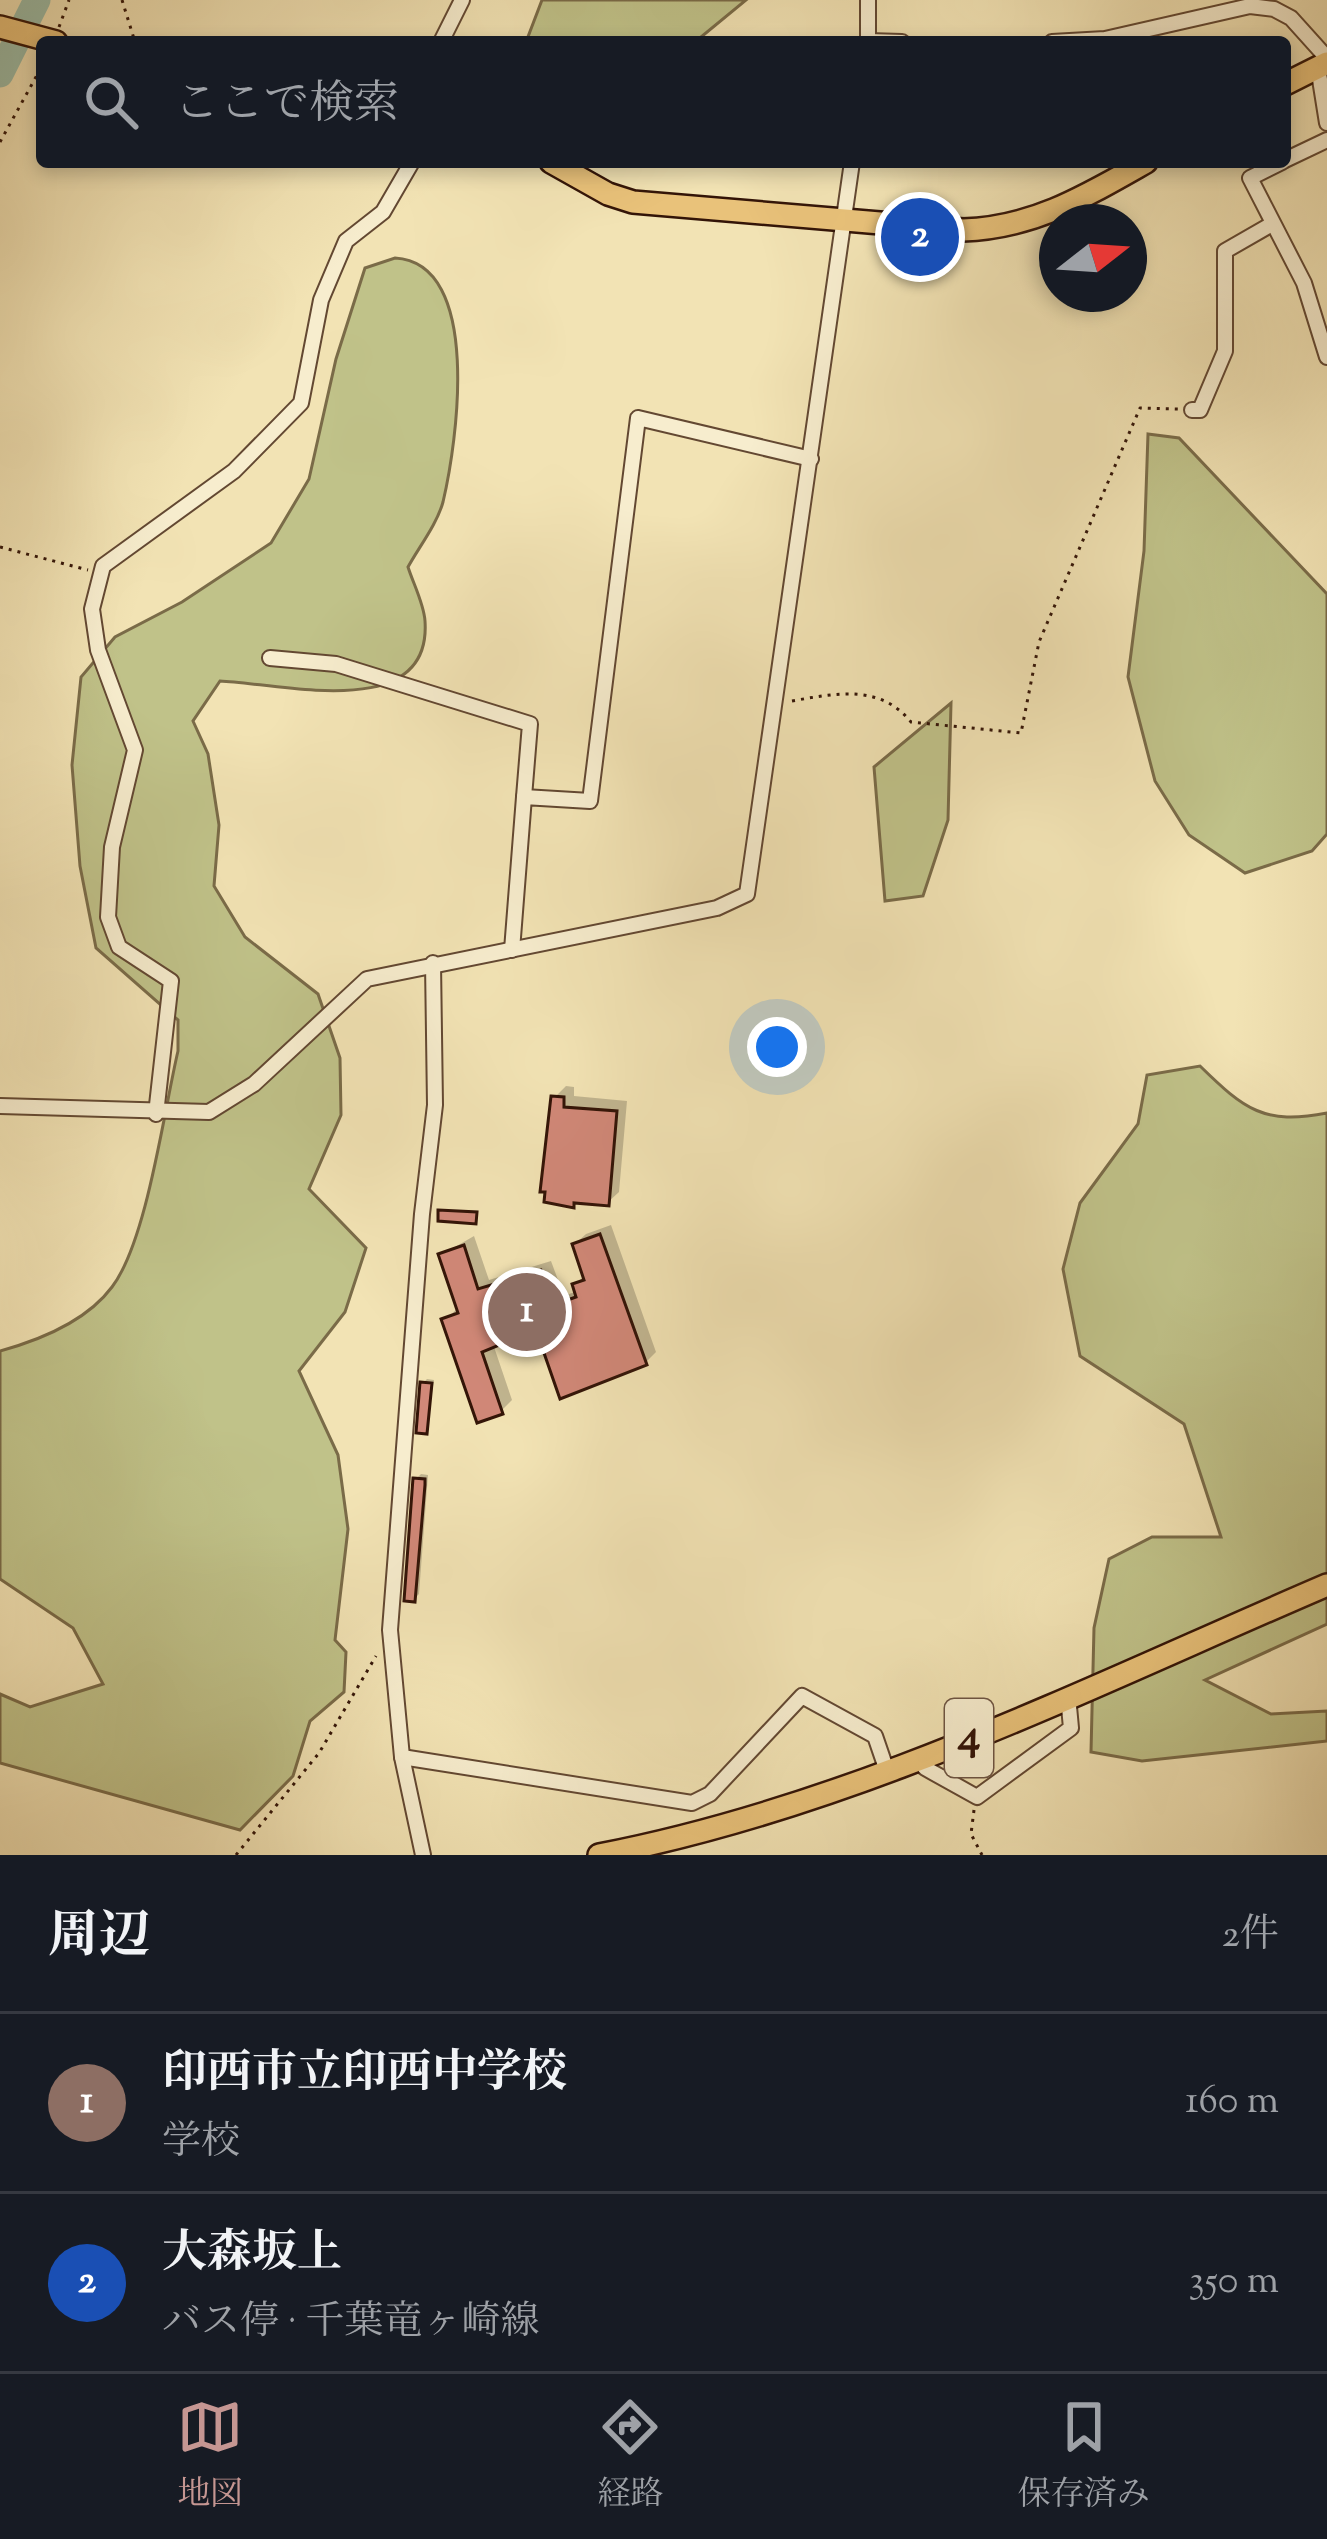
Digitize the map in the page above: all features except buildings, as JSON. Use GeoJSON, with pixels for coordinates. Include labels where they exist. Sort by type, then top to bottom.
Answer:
{"type":"FeatureCollection","features":[{"type":"Feature","properties":{"kind":"main road"},"geometry":{"type":"LineString","coordinates":[[0,27],[36,37]]}},
{"type":"Feature","properties":{"kind":"main road"},"geometry":{"type":"LineString","coordinates":[[1291,81],[1324,63]]}},
{"type":"Feature","properties":{"kind":"main road"},"geometry":{"type":"LineString","coordinates":[[562,168],[633,202],[963,230],[1003,227],[1063,208],[1134,168]]}},
{"type":"Feature","properties":{"kind":"main road","name":"4"},"geometry":{"type":"LineString","coordinates":[[599,1855],[689,1834],[887,1772],[1327,1585]]}},
{"type":"Feature","properties":{"kind":"street"},"geometry":{"type":"LineString","coordinates":[[444,36],[462,0]]}},
{"type":"Feature","properties":{"kind":"street"},"geometry":{"type":"LineString","coordinates":[[868,0],[868,36]]}},
{"type":"Feature","properties":{"kind":"street"},"geometry":{"type":"LineString","coordinates":[[1118,36],[1250,6],[1274,9],[1308,31],[1324,63],[1327,123]]}},
{"type":"Feature","properties":{"kind":"street"},"geometry":{"type":"LineString","coordinates":[[1291,157],[1327,140]]}},
{"type":"Feature","properties":{"kind":"street"},"geometry":{"type":"LineString","coordinates":[[156,1114],[171,981],[119,947],[108,917],[112,847],[135,750],[98,650],[92,609],[101,573],[235,471],[301,404],[321,300],[346,241],[383,212],[409,168]]}},
{"type":"Feature","properties":{"kind":"street"},"geometry":{"type":"LineString","coordinates":[[0,1106],[191,1115],[231,1101],[367,979],[717,908],[748,894],[851,168]]}},
{"type":"Feature","properties":{"kind":"street"},"geometry":{"type":"LineString","coordinates":[[1269,168],[1250,178],[1304,283],[1327,357]]}},
{"type":"Feature","properties":{"kind":"street"},"geometry":{"type":"LineString","coordinates":[[1192,410],[1200,410],[1225,351],[1225,251],[1272,224]]}},
{"type":"Feature","properties":{"kind":"street"},"geometry":{"type":"LineString","coordinates":[[524,796],[590,801],[638,418],[811,459]]}},
{"type":"Feature","properties":{"kind":"street"},"geometry":{"type":"LineString","coordinates":[[269,658],[337,664],[530,724],[512,950]]}},
{"type":"Feature","properties":{"kind":"street"},"geometry":{"type":"LineString","coordinates":[[423,1855],[402,1757],[390,1630],[422,1214],[435,1105],[433,963]]}},
{"type":"Feature","properties":{"kind":"street"},"geometry":{"type":"LineString","coordinates":[[402,1757],[692,1803],[710,1794],[786,1707],[802,1696],[874,1736],[887,1772]]}},
{"type":"Feature","properties":{"kind":"street"},"geometry":{"type":"LineString","coordinates":[[925,1768],[977,1797],[1071,1728],[1068,1696]]}},
{"type":"Feature","properties":{"kind":"path"},"geometry":{"type":"LineString","coordinates":[[52,36],[69,0]]}},
{"type":"Feature","properties":{"kind":"path"},"geometry":{"type":"LineString","coordinates":[[122,0],[133,36]]}},
{"type":"Feature","properties":{"kind":"path"},"geometry":{"type":"LineString","coordinates":[[0,142],[36,78]]}},
{"type":"Feature","properties":{"kind":"path"},"geometry":{"type":"LineString","coordinates":[[776,704],[875,693],[896,704],[911,722],[1021,733],[1039,642],[1140,408],[1192,410]]}},
{"type":"Feature","properties":{"kind":"path"},"geometry":{"type":"LineString","coordinates":[[0,547],[101,573]]}},
{"type":"Feature","properties":{"kind":"path"},"geometry":{"type":"LineString","coordinates":[[236,1855],[319,1753],[390,1630]]}},
{"type":"Feature","properties":{"kind":"path"},"geometry":{"type":"LineString","coordinates":[[977,1797],[971,1834],[982,1855]]}},
{"type":"Feature","properties":{"kind":"green space"},"geometry":{"type":"Polygon","coordinates":[[[542,0],[746,0],[702,36],[528,36],[542,0]]]}},
{"type":"Feature","properties":{"kind":"green space"},"geometry":{"type":"Polygon","coordinates":[[[395,258],[423,268],[442,290],[453,322],[457,360],[454,440],[443,502],[408,567],[424,614],[421,653],[404,674],[379,686],[313,690],[220,681],[193,721],[208,754],[219,825],[214,886],[245,937],[318,994],[340,1058],[341,1115],[309,1189],[366,1248],[345,1312],[299,1371],[338,1455],[348,1529],[335,1640],[346,1652],[344,1692],[310,1721],[293,1776],[240,1830],[0,1763],[0,1694],[30,1707],[103,1684],[73,1628],[0,1579],[0,1351],[61,1328],[112,1287],[145,1208],[178,1051],[178,1020],[96,948],[80,866],[72,765],[81,677],[115,637],[182,602],[271,543],[309,479],[336,359],[365,268],[395,258]]]}},
{"type":"Feature","properties":{"kind":"green space"},"geometry":{"type":"Polygon","coordinates":[[[1148,434],[1179,438],[1327,594],[1327,834],[1312,851],[1245,873],[1189,835],[1155,781],[1128,677],[1144,551],[1148,434]]]}},
{"type":"Feature","properties":{"kind":"green space"},"geometry":{"type":"Polygon","coordinates":[[[951,703],[948,820],[923,896],[885,901],[874,767],[951,703]]]}},
{"type":"Feature","properties":{"kind":"green space"},"geometry":{"type":"Polygon","coordinates":[[[1200,1066],[1230,1094],[1257,1110],[1287,1117],[1327,1113],[1327,1624],[1205,1680],[1271,1714],[1327,1711],[1327,1741],[1142,1761],[1091,1752],[1094,1628],[1109,1559],[1152,1537],[1221,1537],[1184,1424],[1080,1356],[1063,1269],[1080,1203],[1138,1124],[1147,1075],[1200,1066]]]}},
{"type":"Feature","properties":{"kind":"waterway"},"geometry":{"type":"LineString","coordinates":[[0,74],[37,0]]}},
{"type":"Feature","properties":{"kind":"place","name":"大森坂上"},"geometry":{"type":"Point","coordinates":[920,237]}},
{"type":"Feature","properties":{"kind":"place","name":"印西市立印西中学校"},"geometry":{"type":"Point","coordinates":[527,1312]}}]}
